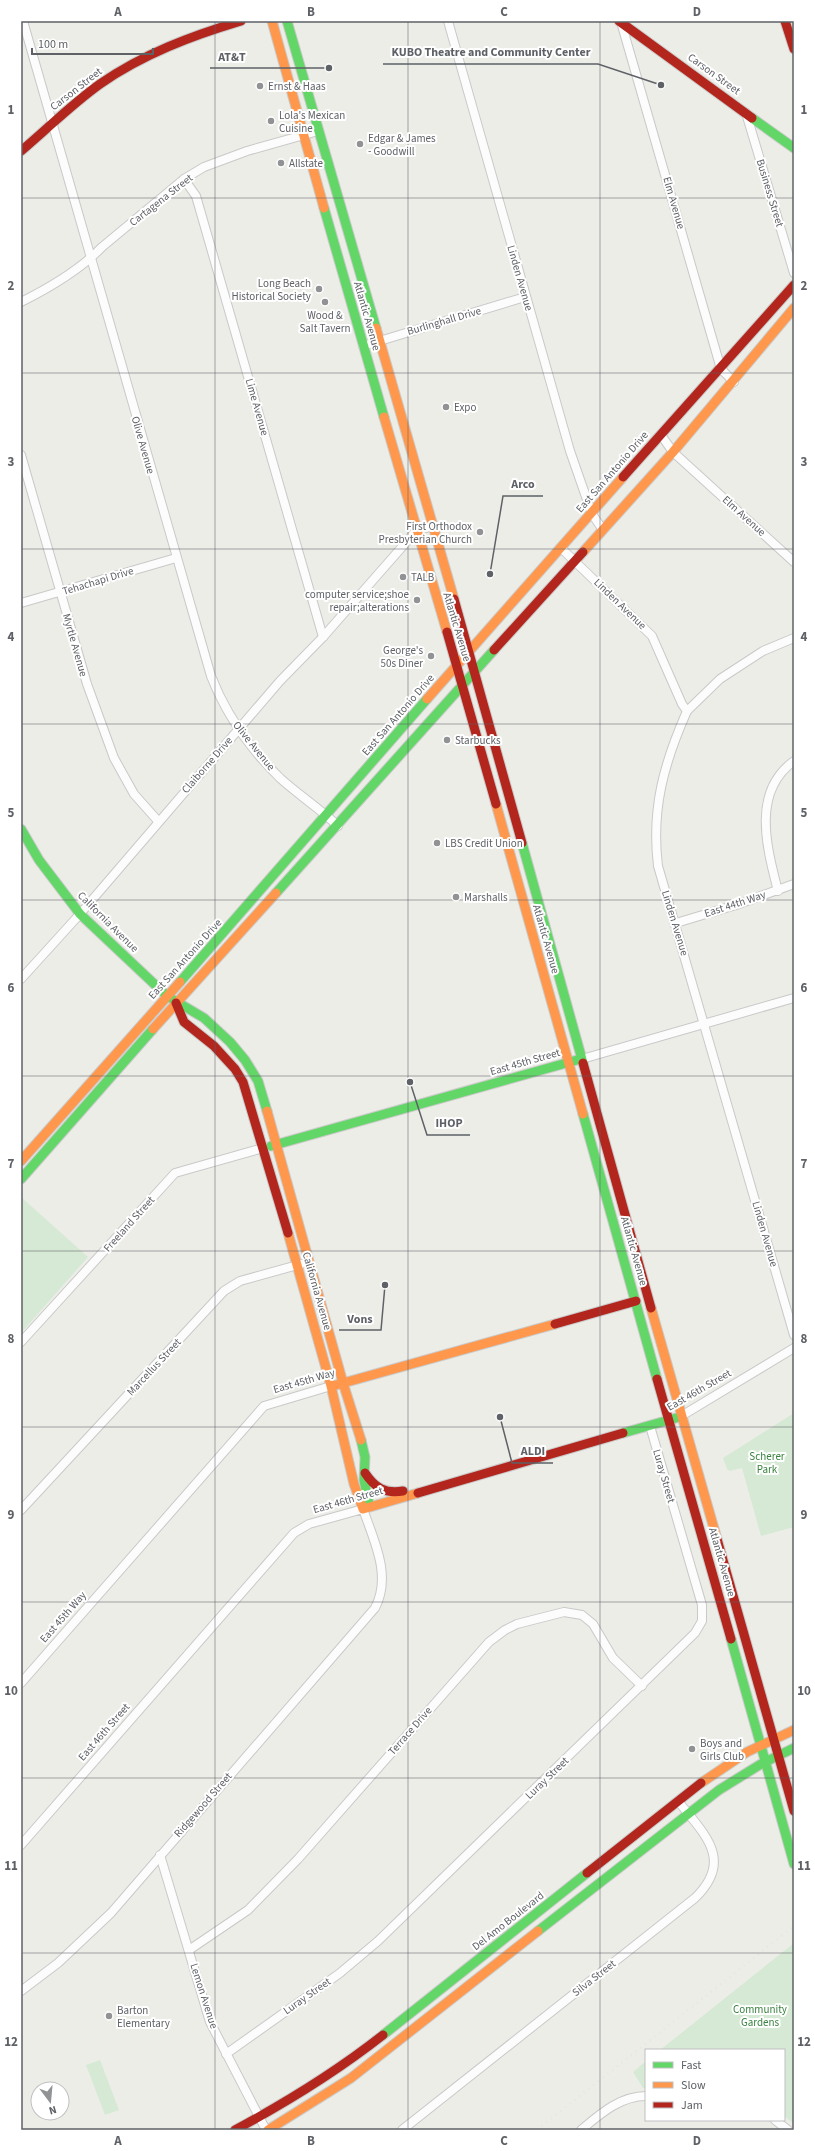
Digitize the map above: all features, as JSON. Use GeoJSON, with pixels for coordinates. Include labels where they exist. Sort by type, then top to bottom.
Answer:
{"type":"FeatureCollection","features":[{"type":"Feature","properties":{"kind":"main road","name":"Carson Street"},"geometry":{"type":"LineString","coordinates":[[21,151],[100,84],[152,54],[200,33],[241,21]]}},
{"type":"Feature","properties":{"kind":"main road","name":"Atlantic Avenue"},"geometry":{"type":"LineString","coordinates":[[272,21],[363,346],[462,685],[569,1062],[794,1864]]}},
{"type":"Feature","properties":{"kind":"main road","name":"Atlantic Avenue"},"geometry":{"type":"LineString","coordinates":[[286,21],[475,672],[582,1059],[775,1738],[794,1812]]}},
{"type":"Feature","properties":{"kind":"main road"},"geometry":{"type":"LineString","coordinates":[[785,21],[794,49]]}},
{"type":"Feature","properties":{"kind":"main road","name":"Carson Street"},"geometry":{"type":"LineString","coordinates":[[620,22],[794,148]]}},
{"type":"Feature","properties":{"kind":"main road","name":"East San Antonio Drive"},"geometry":{"type":"LineString","coordinates":[[21,1161],[468,652],[721,369],[794,285]]}},
{"type":"Feature","properties":{"kind":"main road","name":"East San Antonio Drive"},"geometry":{"type":"LineString","coordinates":[[21,1179],[176,1003],[338,826],[462,685],[674,452],[734,382],[794,308]]}},
{"type":"Feature","properties":{"kind":"main road","name":"California Avenue"},"geometry":{"type":"LineString","coordinates":[[21,829],[39,860],[80,914],[167,996],[176,1003],[193,1010],[227,1037],[249,1064],[258,1081],[343,1383],[360,1436],[365,1457],[366,1508]]}},
{"type":"Feature","properties":{"kind":"main road","name":"California Avenue"},"geometry":{"type":"LineString","coordinates":[[176,1003],[184,1022],[214,1046],[235,1069],[248,1096],[331,1386],[354,1484],[366,1508]]}},
{"type":"Feature","properties":{"kind":"main road","name":"East 45th Street"},"geometry":{"type":"LineString","coordinates":[[263,1148],[582,1059]]}},
{"type":"Feature","properties":{"kind":"main road","name":"East 45th Way"},"geometry":{"type":"LineString","coordinates":[[331,1386],[636,1301]]}},
{"type":"Feature","properties":{"kind":"main road","name":"East 46th Street"},"geometry":{"type":"LineString","coordinates":[[366,1508],[670,1421],[683,1415]]}},
{"type":"Feature","properties":{"kind":"main road"},"geometry":{"type":"LineString","coordinates":[[365,1473],[373,1484],[384,1492],[394,1493],[410,1490],[418,1492]]}},
{"type":"Feature","properties":{"kind":"main road","name":"Del Amo Boulevard"},"geometry":{"type":"LineString","coordinates":[[235,2130],[259,2118],[325,2079],[355,2057],[678,1801],[724,1768],[760,1745],[794,1730]]}},
{"type":"Feature","properties":{"kind":"main road"},"geometry":{"type":"LineString","coordinates":[[267,2130],[309,2106],[350,2078],[687,1813],[736,1777],[779,1754],[794,1748]]}},
{"type":"Feature","properties":{"kind":"street","name":"Olive Avenue"},"geometry":{"type":"LineString","coordinates":[[23,21],[54,122],[90,259],[176,558],[211,676],[218,694],[238,730],[281,778],[326,814],[338,826]]}},
{"type":"Feature","properties":{"kind":"street","name":"Linden Avenue"},"geometry":{"type":"LineString","coordinates":[[448,21],[570,452],[592,514],[602,530]]}},
{"type":"Feature","properties":{"kind":"street","name":"Elm Avenue"},"geometry":{"type":"LineString","coordinates":[[620,22],[721,369],[734,382]]}},
{"type":"Feature","properties":{"kind":"street","name":"Business Street"},"geometry":{"type":"LineString","coordinates":[[746,113],[794,273]]}},
{"type":"Feature","properties":{"kind":"street","name":"Cartagena Street"},"geometry":{"type":"LineString","coordinates":[[21,302],[38,293],[90,259],[102,247],[184,179],[204,167],[247,151],[318,131]]}},
{"type":"Feature","properties":{"kind":"street","name":"Lime Avenue"},"geometry":{"type":"LineString","coordinates":[[184,179],[196,196],[323,637]]}},
{"type":"Feature","properties":{"kind":"street","name":"Burlinghall Drive"},"geometry":{"type":"LineString","coordinates":[[363,346],[378,340],[525,297]]}},
{"type":"Feature","properties":{"kind":"street","name":"Elm Avenue"},"geometry":{"type":"LineString","coordinates":[[661,435],[674,452],[794,562]]}},
{"type":"Feature","properties":{"kind":"street","name":"Myrtle Avenue"},"geometry":{"type":"LineString","coordinates":[[21,455],[87,684],[114,758],[134,794],[158,821]]}},
{"type":"Feature","properties":{"kind":"street"},"geometry":{"type":"LineString","coordinates":[[416,530],[433,526]]}},
{"type":"Feature","properties":{"kind":"street","name":"Claiborne Drive"},"geometry":{"type":"LineString","coordinates":[[21,979],[80,914],[158,821],[280,682],[323,637],[416,530]]}},
{"type":"Feature","properties":{"kind":"street","name":"Linden Avenue"},"geometry":{"type":"LineString","coordinates":[[561,548],[652,636],[682,704],[687,711],[666,764],[656,809],[655,839],[658,866],[676,923],[794,1335]]}},
{"type":"Feature","properties":{"kind":"street","name":"Tehachapi Drive"},"geometry":{"type":"LineString","coordinates":[[21,603],[176,558]]}},
{"type":"Feature","properties":{"kind":"street"},"geometry":{"type":"LineString","coordinates":[[687,711],[720,679],[763,651],[794,638]]}},
{"type":"Feature","properties":{"kind":"street"},"geometry":{"type":"LineString","coordinates":[[778,891],[766,847],[764,824],[768,801],[774,786],[784,769],[794,761]]}},
{"type":"Feature","properties":{"kind":"street","name":"East 44th Way"},"geometry":{"type":"LineString","coordinates":[[676,923],[778,891],[794,884]]}},
{"type":"Feature","properties":{"kind":"street","name":"East 45th Street"},"geometry":{"type":"LineString","coordinates":[[582,1059],[794,998]]}},
{"type":"Feature","properties":{"kind":"street","name":"Freeland Street"},"geometry":{"type":"LineString","coordinates":[[21,1342],[175,1173],[263,1148]]}},
{"type":"Feature","properties":{"kind":"street","name":"Marcellus Street"},"geometry":{"type":"LineString","coordinates":[[21,1510],[224,1291],[240,1281],[310,1262]]}},
{"type":"Feature","properties":{"kind":"street","name":"East 46th Street"},"geometry":{"type":"LineString","coordinates":[[683,1415],[794,1348]]}},
{"type":"Feature","properties":{"kind":"street","name":"East 45th Way"},"geometry":{"type":"LineString","coordinates":[[21,1683],[264,1406],[331,1386]]}},
{"type":"Feature","properties":{"kind":"street","name":"Luray Street"},"geometry":{"type":"LineString","coordinates":[[226,2054],[340,1973],[378,1941],[695,1633],[702,1616],[702,1605],[650,1426]]}},
{"type":"Feature","properties":{"kind":"street","name":"East 46th Street"},"geometry":{"type":"LineString","coordinates":[[21,1845],[294,1533],[309,1524],[366,1508]]}},
{"type":"Feature","properties":{"kind":"street","name":"California Avenue"},"geometry":{"type":"LineString","coordinates":[[366,1508],[383,1575],[381,1598],[375,1608]]}},
{"type":"Feature","properties":{"kind":"street","name":"Ridgewood Street"},"geometry":{"type":"LineString","coordinates":[[21,1991],[58,1964],[111,1913],[375,1608]]}},
{"type":"Feature","properties":{"kind":"street","name":"Terrace Drive"},"geometry":{"type":"LineString","coordinates":[[189,1950],[248,1910],[298,1859],[489,1642],[505,1630],[517,1624],[564,1612],[582,1615],[593,1624],[613,1658],[642,1686]]}},
{"type":"Feature","properties":{"kind":"street","name":"Silva Street"},"geometry":{"type":"LineString","coordinates":[[402,2130],[695,1898],[706,1887],[712,1876],[715,1857],[708,1842],[678,1801]]}},
{"type":"Feature","properties":{"kind":"street","name":"Lemon Avenue"},"geometry":{"type":"LineString","coordinates":[[160,1855],[210,2022],[259,2118],[267,2130]]}},
{"type":"Feature","properties":{"kind":"street"},"geometry":{"type":"LineString","coordinates":[[581,2130],[620,2102],[638,2096],[645,2096]]}},
{"type":"Feature","properties":{"kind":"street"},"geometry":{"type":"LineString","coordinates":[[776,2121],[788,2130]]}},
{"type":"Feature","properties":{"kind":"green space"},"geometry":{"type":"Polygon","coordinates":[[[21,1197],[88,1257],[21,1333],[21,1197]]]}},
{"type":"Feature","properties":{"kind":"green space","name":"Scherer Park"},"geometry":{"type":"Polygon","coordinates":[[[794,1413],[794,1527],[761,1536],[742,1468],[730,1471],[727,1469],[723,1458],[794,1413]]]}},
{"type":"Feature","properties":{"kind":"green space","name":"Community Gardens"},"geometry":{"type":"Polygon","coordinates":[[[794,1943],[794,2124],[785,2117],[785,2049],[661,2049],[794,1943]]]}},
{"type":"Feature","properties":{"kind":"green space"},"geometry":{"type":"Polygon","coordinates":[[[100,2060],[119,2110],[105,2115],[86,2065],[100,2060]]]}},
{"type":"Feature","properties":{"kind":"green space"},"geometry":{"type":"Polygon","coordinates":[[[645,2062],[645,2088],[643,2088],[633,2072],[645,2062]]]}},
{"type":"Feature","properties":{"kind":"railway"},"geometry":{"type":"LineString","coordinates":[[537,2130],[794,1926]]}},
{"type":"Feature","properties":{"kind":"traffic: fast"},"geometry":{"type":"LineString","coordinates":[[287,21],[376,328]]}},
{"type":"Feature","properties":{"kind":"traffic: fast"},"geometry":{"type":"LineString","coordinates":[[752,118],[794,148]]}},
{"type":"Feature","properties":{"kind":"traffic: fast"},"geometry":{"type":"LineString","coordinates":[[324,208],[384,417]]}},
{"type":"Feature","properties":{"kind":"traffic: fast"},"geometry":{"type":"LineString","coordinates":[[276,893],[494,650]]}},
{"type":"Feature","properties":{"kind":"traffic: fast"},"geometry":{"type":"LineString","coordinates":[[180,982],[427,699]]}},
{"type":"Feature","properties":{"kind":"traffic: fast"},"geometry":{"type":"LineString","coordinates":[[21,829],[39,860],[80,914],[167,996],[204,1018],[230,1042],[245,1060],[258,1081],[267,1111]]}},
{"type":"Feature","properties":{"kind":"traffic: fast"},"geometry":{"type":"LineString","coordinates":[[522,843],[583,1063]]}},
{"type":"Feature","properties":{"kind":"traffic: fast"},"geometry":{"type":"LineString","coordinates":[[21,1179],[153,1029]]}},
{"type":"Feature","properties":{"kind":"traffic: fast"},"geometry":{"type":"LineString","coordinates":[[271,1146],[577,1060]]}},
{"type":"Feature","properties":{"kind":"traffic: fast"},"geometry":{"type":"LineString","coordinates":[[583,1114],[657,1379]]}},
{"type":"Feature","properties":{"kind":"traffic: fast"},"geometry":{"type":"LineString","coordinates":[[623,1433],[676,1418]]}},
{"type":"Feature","properties":{"kind":"traffic: fast"},"geometry":{"type":"LineString","coordinates":[[361,1440],[365,1457],[364,1480],[369,1504]]}},
{"type":"Feature","properties":{"kind":"traffic: fast"},"geometry":{"type":"LineString","coordinates":[[731,1639],[794,1864]]}},
{"type":"Feature","properties":{"kind":"traffic: fast"},"geometry":{"type":"LineString","coordinates":[[538,1931],[719,1790],[761,1764],[794,1748]]}},
{"type":"Feature","properties":{"kind":"traffic: fast"},"geometry":{"type":"LineString","coordinates":[[383,2035],[587,1873]]}},
{"type":"Feature","properties":{"kind":"traffic: slow"},"geometry":{"type":"LineString","coordinates":[[272,21],[324,208]]}},
{"type":"Feature","properties":{"kind":"traffic: slow"},"geometry":{"type":"LineString","coordinates":[[583,552],[673,452],[794,308]]}},
{"type":"Feature","properties":{"kind":"traffic: slow"},"geometry":{"type":"LineString","coordinates":[[376,328],[454,599]]}},
{"type":"Feature","properties":{"kind":"traffic: slow"},"geometry":{"type":"LineString","coordinates":[[384,417],[447,632]]}},
{"type":"Feature","properties":{"kind":"traffic: slow"},"geometry":{"type":"LineString","coordinates":[[427,699],[623,477]]}},
{"type":"Feature","properties":{"kind":"traffic: slow"},"geometry":{"type":"LineString","coordinates":[[496,804],[583,1114]]}},
{"type":"Feature","properties":{"kind":"traffic: slow"},"geometry":{"type":"LineString","coordinates":[[153,1029],[276,893]]}},
{"type":"Feature","properties":{"kind":"traffic: slow"},"geometry":{"type":"LineString","coordinates":[[21,1161],[180,982]]}},
{"type":"Feature","properties":{"kind":"traffic: slow"},"geometry":{"type":"LineString","coordinates":[[267,1111],[343,1383],[361,1440]]}},
{"type":"Feature","properties":{"kind":"traffic: slow"},"geometry":{"type":"LineString","coordinates":[[288,1233],[331,1386],[354,1484],[363,1509],[418,1493]]}},
{"type":"Feature","properties":{"kind":"traffic: slow"},"geometry":{"type":"LineString","coordinates":[[651,1308],[717,1539]]}},
{"type":"Feature","properties":{"kind":"traffic: slow"},"geometry":{"type":"LineString","coordinates":[[336,1385],[555,1324]]}},
{"type":"Feature","properties":{"kind":"traffic: slow"},"geometry":{"type":"LineString","coordinates":[[701,1783],[747,1752],[794,1730]]}},
{"type":"Feature","properties":{"kind":"traffic: slow"},"geometry":{"type":"LineString","coordinates":[[268,2130],[351,2078],[538,1931]]}},
{"type":"Feature","properties":{"kind":"traffic: jam"},"geometry":{"type":"LineString","coordinates":[[21,151],[80,100],[116,73],[168,47],[241,21]]}},
{"type":"Feature","properties":{"kind":"traffic: jam"},"geometry":{"type":"LineString","coordinates":[[619,21],[752,118]]}},
{"type":"Feature","properties":{"kind":"traffic: jam"},"geometry":{"type":"LineString","coordinates":[[785,21],[794,49]]}},
{"type":"Feature","properties":{"kind":"traffic: jam"},"geometry":{"type":"LineString","coordinates":[[623,477],[794,285]]}},
{"type":"Feature","properties":{"kind":"traffic: jam"},"geometry":{"type":"LineString","coordinates":[[494,650],[583,552]]}},
{"type":"Feature","properties":{"kind":"traffic: jam"},"geometry":{"type":"LineString","coordinates":[[454,599],[522,843]]}},
{"type":"Feature","properties":{"kind":"traffic: jam"},"geometry":{"type":"LineString","coordinates":[[447,632],[496,804]]}},
{"type":"Feature","properties":{"kind":"traffic: jam"},"geometry":{"type":"LineString","coordinates":[[176,1003],[184,1022],[214,1046],[235,1069],[243,1082],[288,1233]]}},
{"type":"Feature","properties":{"kind":"traffic: jam"},"geometry":{"type":"LineString","coordinates":[[583,1063],[651,1308]]}},
{"type":"Feature","properties":{"kind":"traffic: jam"},"geometry":{"type":"LineString","coordinates":[[555,1324],[636,1301]]}},
{"type":"Feature","properties":{"kind":"traffic: jam"},"geometry":{"type":"LineString","coordinates":[[657,1379],[731,1639]]}},
{"type":"Feature","properties":{"kind":"traffic: jam"},"geometry":{"type":"LineString","coordinates":[[418,1493],[623,1433]]}},
{"type":"Feature","properties":{"kind":"traffic: jam"},"geometry":{"type":"LineString","coordinates":[[365,1473],[373,1483],[381,1489],[391,1492],[403,1491]]}},
{"type":"Feature","properties":{"kind":"traffic: jam"},"geometry":{"type":"LineString","coordinates":[[717,1539],[794,1811]]}},
{"type":"Feature","properties":{"kind":"traffic: jam"},"geometry":{"type":"LineString","coordinates":[[587,1873],[701,1783]]}},
{"type":"Feature","properties":{"kind":"traffic: jam"},"geometry":{"type":"LineString","coordinates":[[235,2130],[311,2086],[347,2062],[383,2035]]}},
{"type":"Feature","properties":{"kind":"place","name":"AT&T"},"geometry":{"type":"Point","coordinates":[329,68]}},
{"type":"Feature","properties":{"kind":"place","name":"KUBO Theatre and Community Center"},"geometry":{"type":"Point","coordinates":[661,85]}},
{"type":"Feature","properties":{"kind":"place","name":"Ernst & Haas"},"geometry":{"type":"Point","coordinates":[260,86]}},
{"type":"Feature","properties":{"kind":"place","name":"Lola's Mexican Cuisine"},"geometry":{"type":"Point","coordinates":[271,121]}},
{"type":"Feature","properties":{"kind":"place","name":"Edgar & James - Goodwill"},"geometry":{"type":"Point","coordinates":[360,144]}},
{"type":"Feature","properties":{"kind":"place","name":"Allstate"},"geometry":{"type":"Point","coordinates":[281,163]}},
{"type":"Feature","properties":{"kind":"place","name":"Long Beach Historical Society"},"geometry":{"type":"Point","coordinates":[319,289]}},
{"type":"Feature","properties":{"kind":"place","name":"Wood & Salt Tavern"},"geometry":{"type":"Point","coordinates":[325,302]}},
{"type":"Feature","properties":{"kind":"place","name":"Expo"},"geometry":{"type":"Point","coordinates":[446,407]}},
{"type":"Feature","properties":{"kind":"place","name":"First Orthodox Presbyterian Church"},"geometry":{"type":"Point","coordinates":[480,532]}},
{"type":"Feature","properties":{"kind":"place","name":"Arco"},"geometry":{"type":"Point","coordinates":[490,574]}},
{"type":"Feature","properties":{"kind":"place","name":"TALB"},"geometry":{"type":"Point","coordinates":[403,577]}},
{"type":"Feature","properties":{"kind":"place","name":"computer service;shoe repair;alterations"},"geometry":{"type":"Point","coordinates":[417,600]}},
{"type":"Feature","properties":{"kind":"place","name":"George's 50s Diner"},"geometry":{"type":"Point","coordinates":[431,656]}},
{"type":"Feature","properties":{"kind":"place","name":"Starbucks"},"geometry":{"type":"Point","coordinates":[447,740]}},
{"type":"Feature","properties":{"kind":"place","name":"LBS Credit Union"},"geometry":{"type":"Point","coordinates":[437,843]}},
{"type":"Feature","properties":{"kind":"place","name":"Marshalls"},"geometry":{"type":"Point","coordinates":[456,897]}},
{"type":"Feature","properties":{"kind":"place","name":"IHOP"},"geometry":{"type":"Point","coordinates":[410,1082]}},
{"type":"Feature","properties":{"kind":"place","name":"Vons"},"geometry":{"type":"Point","coordinates":[385,1285]}},
{"type":"Feature","properties":{"kind":"place","name":"ALDI"},"geometry":{"type":"Point","coordinates":[500,1417]}},
{"type":"Feature","properties":{"kind":"place","name":"Boys and Girls Club"},"geometry":{"type":"Point","coordinates":[692,1749]}},
{"type":"Feature","properties":{"kind":"place","name":"Barton Elementary"},"geometry":{"type":"Point","coordinates":[109,2016]}}]}
